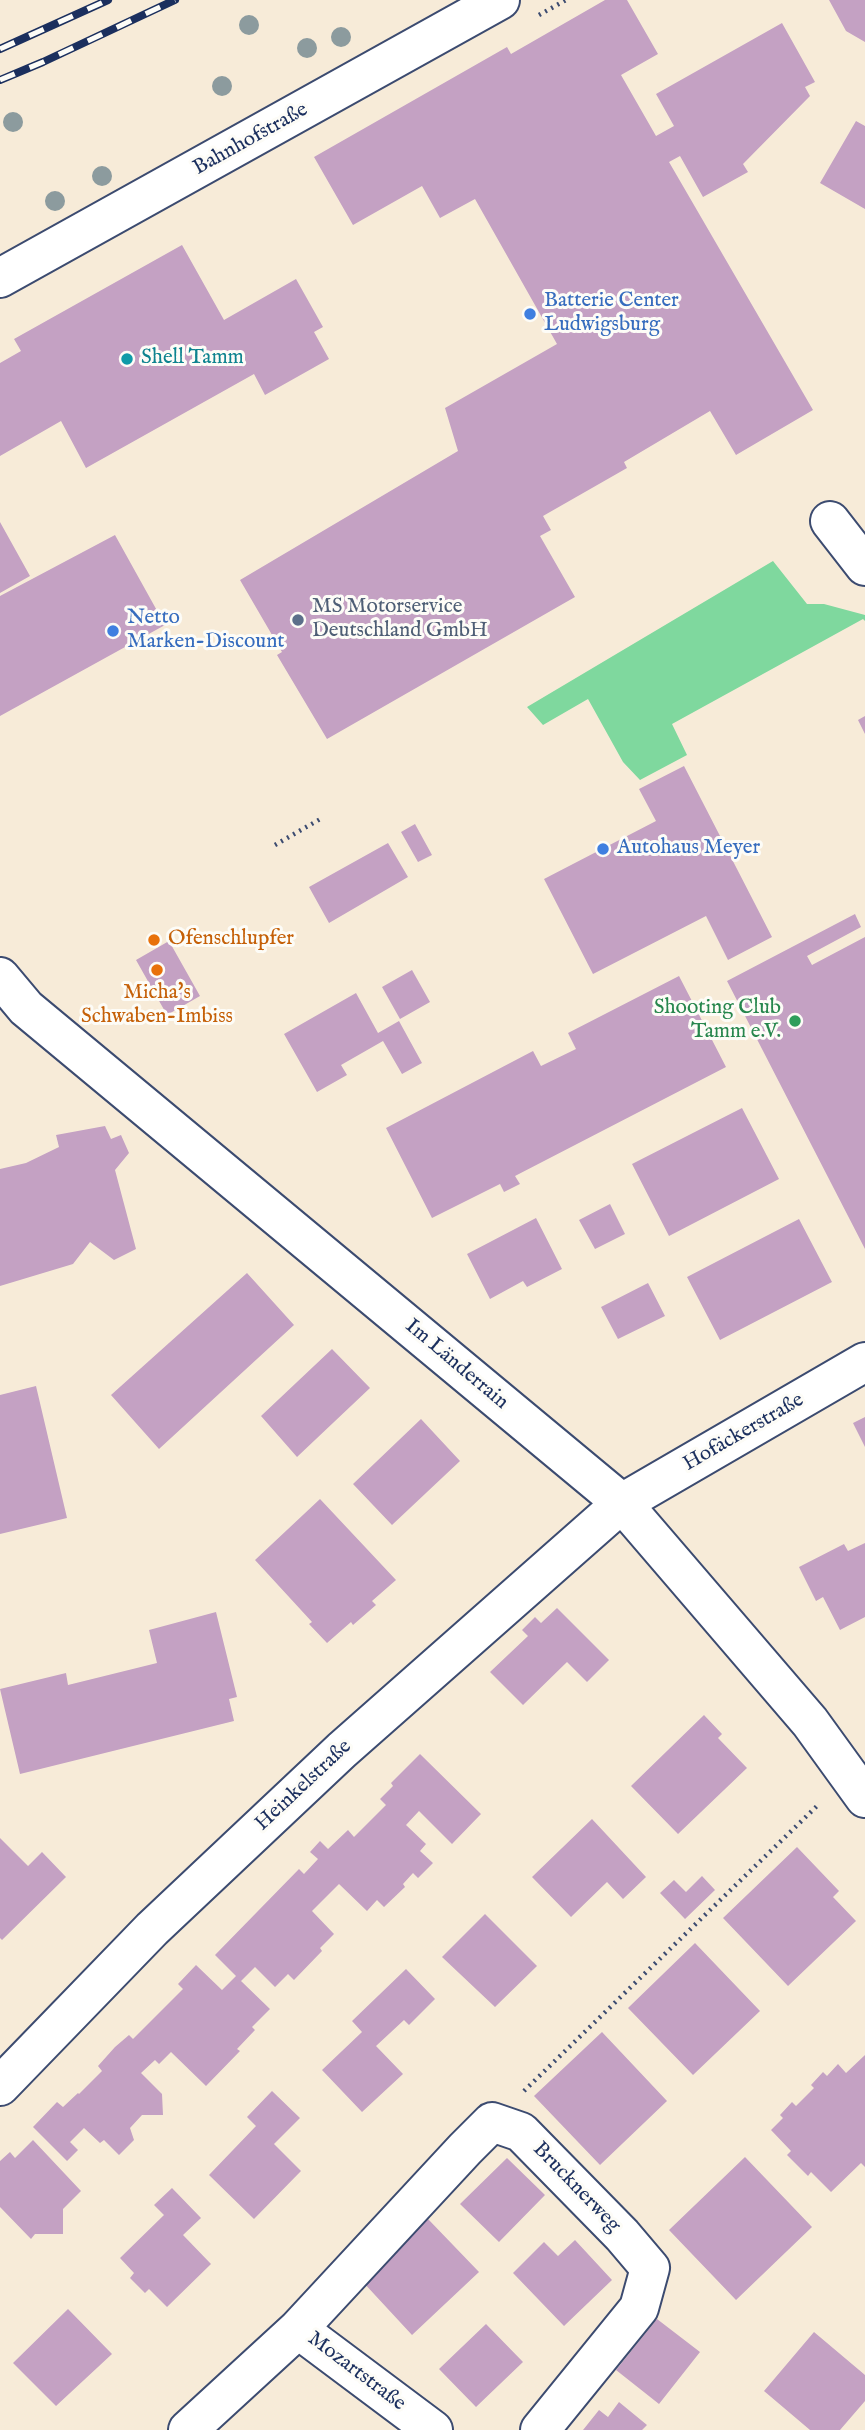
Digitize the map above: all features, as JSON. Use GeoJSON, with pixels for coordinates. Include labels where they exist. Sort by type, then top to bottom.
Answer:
{"type":"FeatureCollection","features":[{"type":"Feature","properties":{"kind":"street","name":"Bahnhofstraße"},"geometry":{"type":"LineString","coordinates":[[0,278],[500,0]]}},
{"type":"Feature","properties":{"kind":"street"},"geometry":{"type":"LineString","coordinates":[[830,521],[865,566]]}},
{"type":"Feature","properties":{"kind":"street","name":"Im Länderrain"},"geometry":{"type":"LineString","coordinates":[[0,977],[26,1008],[622,1503],[810,1722],[857,1787]]}},
{"type":"Feature","properties":{"kind":"street","name":"Hofäckerstraße"},"geometry":{"type":"LineString","coordinates":[[622,1503],[865,1362]]}},
{"type":"Feature","properties":{"kind":"street","name":"Heinkelstraße"},"geometry":{"type":"LineString","coordinates":[[0,2085],[152,1928],[342,1750],[622,1503]]}},
{"type":"Feature","properties":{"kind":"street"},"geometry":{"type":"LineString","coordinates":[[298,2329],[492,2122]]}},
{"type":"Feature","properties":{"kind":"street","name":"Brucknerweg"},"geometry":{"type":"LineString","coordinates":[[492,2122],[521,2132],[622,2235],[650,2268],[639,2308],[540,2430]]}},
{"type":"Feature","properties":{"kind":"street","name":"Mozartstraße"},"geometry":{"type":"LineString","coordinates":[[188,2430],[298,2329],[433,2430]]}},
{"type":"Feature","properties":{"kind":"path"},"geometry":{"type":"LineString","coordinates":[[275,845],[323,818]]}},
{"type":"Feature","properties":{"kind":"path"},"geometry":{"type":"LineString","coordinates":[[492,2122],[857,1787]]}},
{"type":"Feature","properties":{"kind":"green space"},"geometry":{"type":"Polygon","coordinates":[[[773,561],[807,604],[824,604],[865,615],[865,621],[863,619],[672,724],[687,755],[640,780],[623,762],[588,699],[543,725],[527,707],[773,561]]]}},
{"type":"Feature","properties":{"kind":"building"},"geometry":{"type":"Polygon","coordinates":[[[605,0],[627,0],[658,54],[621,75],[656,136],[674,126],[656,94],[782,23],[815,82],[805,87],[810,96],[743,164],[748,172],[703,197],[680,156],[669,162],[813,410],[736,455],[710,411],[624,462],[627,468],[543,516],[551,530],[540,536],[575,597],[327,739],[277,655],[282,652],[240,580],[458,451],[445,408],[557,344],[475,199],[440,218],[422,186],[353,225],[314,157],[507,47],[511,54],[605,0]]]}},
{"type":"Feature","properties":{"kind":"building"},"geometry":{"type":"Polygon","coordinates":[[[829,0],[865,0],[865,42],[846,31],[829,0]]]}},
{"type":"Feature","properties":{"kind":"building"},"geometry":{"type":"Polygon","coordinates":[[[856,121],[865,126],[865,209],[820,183],[856,121]]]}},
{"type":"Feature","properties":{"kind":"building","name":"Shell Tamm"},"geometry":{"type":"Polygon","coordinates":[[[182,245],[224,320],[296,279],[323,327],[314,332],[329,359],[265,395],[254,374],[86,468],[61,421],[0,456],[0,363],[21,351],[14,339],[182,245]]]}},
{"type":"Feature","properties":{"kind":"building"},"geometry":{"type":"Polygon","coordinates":[[[0,522],[30,576],[0,593],[0,522]]]}},
{"type":"Feature","properties":{"kind":"building"},"geometry":{"type":"Polygon","coordinates":[[[115,535],[165,625],[0,716],[0,596],[115,535]]]}},
{"type":"Feature","properties":{"kind":"building"},"geometry":{"type":"Polygon","coordinates":[[[865,716],[865,734],[858,720],[865,716]]]}},
{"type":"Feature","properties":{"kind":"building"},"geometry":{"type":"Polygon","coordinates":[[[684,766],[772,937],[728,960],[706,916],[593,974],[544,879],[656,821],[639,789],[684,766]]]}},
{"type":"Feature","properties":{"kind":"building"},"geometry":{"type":"Polygon","coordinates":[[[415,824],[432,855],[418,862],[401,832],[415,824]]]}},
{"type":"Feature","properties":{"kind":"building"},"geometry":{"type":"Polygon","coordinates":[[[388,843],[408,877],[329,923],[309,887],[388,843]]]}},
{"type":"Feature","properties":{"kind":"building"},"geometry":{"type":"Polygon","coordinates":[[[855,914],[861,927],[807,956],[812,965],[865,937],[865,1249],[727,981],[855,914]]]}},
{"type":"Feature","properties":{"kind":"building"},"geometry":{"type":"Polygon","coordinates":[[[169,941],[200,996],[167,1015],[136,960],[169,941]]]}},
{"type":"Feature","properties":{"kind":"building"},"geometry":{"type":"Polygon","coordinates":[[[412,970],[430,1002],[400,1019],[382,987],[412,970]]]}},
{"type":"Feature","properties":{"kind":"building"},"geometry":{"type":"Polygon","coordinates":[[[679,976],[726,1067],[515,1176],[520,1184],[504,1192],[500,1184],[432,1218],[386,1128],[533,1051],[541,1066],[576,1049],[568,1033],[679,976]]]}},
{"type":"Feature","properties":{"kind":"building"},"geometry":{"type":"Polygon","coordinates":[[[356,993],[378,1033],[399,1021],[422,1063],[402,1074],[383,1041],[341,1065],[347,1075],[317,1092],[284,1034],[356,993]]]}},
{"type":"Feature","properties":{"kind":"building"},"geometry":{"type":"Polygon","coordinates":[[[742,1108],[779,1179],[669,1236],[632,1164],[742,1108]]]}},
{"type":"Feature","properties":{"kind":"building"},"geometry":{"type":"Polygon","coordinates":[[[105,1126],[111,1139],[121,1135],[129,1153],[115,1170],[136,1249],[114,1260],[90,1242],[73,1264],[0,1286],[0,1169],[26,1163],[59,1147],[56,1135],[105,1126]]]}},
{"type":"Feature","properties":{"kind":"building"},"geometry":{"type":"Polygon","coordinates":[[[610,1204],[625,1234],[595,1249],[579,1220],[610,1204]]]}},
{"type":"Feature","properties":{"kind":"building"},"geometry":{"type":"Polygon","coordinates":[[[536,1218],[562,1269],[527,1287],[523,1281],[490,1299],[467,1254],[536,1218]]]}},
{"type":"Feature","properties":{"kind":"building"},"geometry":{"type":"Polygon","coordinates":[[[799,1219],[832,1282],[720,1340],[687,1277],[799,1219]]]}},
{"type":"Feature","properties":{"kind":"building"},"geometry":{"type":"Polygon","coordinates":[[[247,1273],[294,1325],[159,1449],[111,1395],[247,1273]]]}},
{"type":"Feature","properties":{"kind":"building"},"geometry":{"type":"Polygon","coordinates":[[[648,1283],[665,1316],[618,1339],[601,1307],[648,1283]]]}},
{"type":"Feature","properties":{"kind":"building"},"geometry":{"type":"Polygon","coordinates":[[[332,1349],[370,1388],[297,1457],[261,1416],[332,1349]]]}},
{"type":"Feature","properties":{"kind":"building"},"geometry":{"type":"Polygon","coordinates":[[[36,1386],[67,1518],[0,1534],[0,1395],[36,1386]]]}},
{"type":"Feature","properties":{"kind":"building"},"geometry":{"type":"Polygon","coordinates":[[[865,1417],[865,1447],[853,1423],[865,1417]]]}},
{"type":"Feature","properties":{"kind":"building"},"geometry":{"type":"Polygon","coordinates":[[[421,1419],[460,1461],[392,1525],[353,1484],[421,1419]]]}},
{"type":"Feature","properties":{"kind":"building"},"geometry":{"type":"Polygon","coordinates":[[[320,1499],[396,1580],[372,1601],[376,1605],[327,1643],[309,1624],[312,1622],[255,1560],[320,1499]]]}},
{"type":"Feature","properties":{"kind":"building"},"geometry":{"type":"Polygon","coordinates":[[[865,1543],[865,1617],[840,1630],[823,1597],[816,1601],[799,1567],[844,1544],[848,1551],[865,1543]]]}},
{"type":"Feature","properties":{"kind":"building"},"geometry":{"type":"Polygon","coordinates":[[[557,1608],[609,1660],[587,1682],[567,1662],[523,1705],[490,1672],[528,1636],[522,1630],[535,1617],[541,1623],[557,1608]]]}},
{"type":"Feature","properties":{"kind":"building"},"geometry":{"type":"Polygon","coordinates":[[[216,1612],[237,1697],[229,1699],[234,1721],[20,1774],[0,1689],[66,1673],[68,1685],[157,1663],[149,1630],[216,1612]]]}},
{"type":"Feature","properties":{"kind":"building"},"geometry":{"type":"Polygon","coordinates":[[[704,1715],[722,1734],[718,1738],[747,1768],[678,1834],[631,1786],[704,1715]]]}},
{"type":"Feature","properties":{"kind":"building"},"geometry":{"type":"Polygon","coordinates":[[[420,1754],[481,1814],[452,1844],[419,1811],[406,1825],[426,1844],[420,1851],[433,1863],[418,1878],[413,1873],[403,1884],[405,1887],[384,1907],[377,1900],[367,1911],[339,1884],[312,1911],[334,1934],[294,1980],[288,1974],[275,1987],[255,1967],[241,1981],[270,2009],[252,2027],[255,2030],[237,2049],[240,2051],[206,2086],[171,2052],[159,2064],[155,2060],[141,2073],[162,2094],[163,2115],[142,2115],[130,2128],[134,2140],[119,2155],[104,2140],[100,2143],[84,2128],[70,2142],[78,2150],[67,2161],[33,2127],[57,2102],[63,2107],[79,2094],[102,2071],[98,2066],[115,2047],[129,2035],[133,2039],[183,1989],[178,1984],[196,1965],[222,1990],[236,1976],[215,1955],[299,1869],[304,1874],[318,1859],[310,1852],[320,1841],[328,1849],[348,1830],[354,1837],[386,1805],[380,1799],[393,1786],[391,1783],[420,1754]]]}},
{"type":"Feature","properties":{"kind":"building"},"geometry":{"type":"Polygon","coordinates":[[[592,1819],[646,1877],[623,1899],[607,1882],[571,1917],[532,1877],[592,1819]]]}},
{"type":"Feature","properties":{"kind":"building"},"geometry":{"type":"Polygon","coordinates":[[[0,1838],[28,1866],[42,1852],[66,1877],[2,1940],[0,1938],[0,1838]]]}},
{"type":"Feature","properties":{"kind":"building"},"geometry":{"type":"Polygon","coordinates":[[[797,1847],[839,1891],[833,1897],[856,1921],[788,1986],[723,1918],[797,1847]]]}},
{"type":"Feature","properties":{"kind":"building"},"geometry":{"type":"Polygon","coordinates":[[[702,1876],[715,1890],[685,1919],[660,1893],[674,1880],[686,1892],[702,1876]]]}},
{"type":"Feature","properties":{"kind":"building"},"geometry":{"type":"Polygon","coordinates":[[[485,1914],[537,1966],[495,2007],[442,1957],[485,1914]]]}},
{"type":"Feature","properties":{"kind":"building"},"geometry":{"type":"Polygon","coordinates":[[[695,1943],[760,2011],[693,2075],[628,2008],[695,1943]]]}},
{"type":"Feature","properties":{"kind":"building"},"geometry":{"type":"Polygon","coordinates":[[[406,1969],[435,1999],[409,2025],[404,2020],[376,2046],[403,2074],[362,2112],[322,2070],[362,2032],[352,2021],[406,1969]]]}},
{"type":"Feature","properties":{"kind":"building"},"geometry":{"type":"Polygon","coordinates":[[[602,2032],[667,2101],[600,2165],[534,2096],[602,2032]]]}},
{"type":"Feature","properties":{"kind":"building"},"geometry":{"type":"Polygon","coordinates":[[[865,2055],[865,2167],[861,2163],[831,2192],[811,2172],[808,2176],[787,2155],[791,2151],[771,2130],[783,2118],[780,2115],[792,2102],[796,2106],[814,2088],[811,2085],[823,2072],[827,2076],[838,2064],[846,2073],[865,2055]]]}},
{"type":"Feature","properties":{"kind":"building"},"geometry":{"type":"Polygon","coordinates":[[[272,2091],[300,2118],[274,2144],[301,2171],[254,2219],[209,2175],[256,2126],[247,2117],[272,2091]]]}},
{"type":"Feature","properties":{"kind":"building"},"geometry":{"type":"Polygon","coordinates":[[[33,2140],[81,2191],[63,2209],[63,2234],[35,2234],[31,2239],[0,2207],[0,2161],[10,2152],[15,2158],[33,2140]]]}},
{"type":"Feature","properties":{"kind":"building"},"geometry":{"type":"Polygon","coordinates":[[[745,2157],[812,2227],[736,2300],[669,2230],[745,2157]]]}},
{"type":"Feature","properties":{"kind":"building"},"geometry":{"type":"Polygon","coordinates":[[[507,2158],[545,2195],[499,2242],[460,2204],[507,2158]]]}},
{"type":"Feature","properties":{"kind":"building"},"geometry":{"type":"Polygon","coordinates":[[[172,2188],[201,2218],[183,2235],[211,2264],[167,2307],[149,2289],[145,2293],[130,2278],[134,2273],[120,2258],[164,2215],[154,2205],[172,2188]]]}},
{"type":"Feature","properties":{"kind":"building"},"geometry":{"type":"Polygon","coordinates":[[[428,2219],[479,2272],[412,2335],[362,2281],[428,2219]]]}},
{"type":"Feature","properties":{"kind":"building"},"geometry":{"type":"Polygon","coordinates":[[[575,2240],[612,2280],[564,2326],[513,2273],[544,2242],[558,2256],[575,2240]]]}},
{"type":"Feature","properties":{"kind":"building"},"geometry":{"type":"Polygon","coordinates":[[[68,2309],[112,2354],[56,2406],[13,2363],[68,2309]]]}},
{"type":"Feature","properties":{"kind":"building"},"geometry":{"type":"Polygon","coordinates":[[[657,2319],[700,2352],[659,2404],[616,2370],[657,2319]]]}},
{"type":"Feature","properties":{"kind":"building"},"geometry":{"type":"Polygon","coordinates":[[[486,2324],[523,2362],[476,2407],[439,2369],[486,2324]]]}},
{"type":"Feature","properties":{"kind":"building"},"geometry":{"type":"Polygon","coordinates":[[[814,2332],[865,2375],[865,2401],[840,2430],[810,2430],[764,2391],[814,2332]]]}},
{"type":"Feature","properties":{"kind":"building"},"geometry":{"type":"Polygon","coordinates":[[[619,2402],[647,2425],[642,2430],[583,2430],[599,2410],[608,2417],[619,2402]]]}},
{"type":"Feature","properties":{"kind":"railway"},"geometry":{"type":"LineString","coordinates":[[0,49],[108,0]]}},
{"type":"Feature","properties":{"kind":"railway"},"geometry":{"type":"LineString","coordinates":[[0,80],[175,0]]}},
{"type":"Feature","properties":{"kind":"place","name":"Batterie Center Ludwigsburg"},"geometry":{"type":"Point","coordinates":[530,314]}},
{"type":"Feature","properties":{"kind":"place","name":"Shell Tamm"},"geometry":{"type":"Point","coordinates":[127,359]}},
{"type":"Feature","properties":{"kind":"place","name":"MS Motorservice Deutschland GmbH"},"geometry":{"type":"Point","coordinates":[298,620]}},
{"type":"Feature","properties":{"kind":"place","name":"Netto Marken-Discount"},"geometry":{"type":"Point","coordinates":[113,631]}},
{"type":"Feature","properties":{"kind":"place","name":"Autohaus Meyer"},"geometry":{"type":"Point","coordinates":[603,849]}},
{"type":"Feature","properties":{"kind":"place","name":"Ofenschlupfer"},"geometry":{"type":"Point","coordinates":[154,940]}},
{"type":"Feature","properties":{"kind":"place","name":"Micha's Schwaben-Imbiss"},"geometry":{"type":"Point","coordinates":[157,970]}},
{"type":"Feature","properties":{"kind":"place","name":"Shooting Club Tamm e.V."},"geometry":{"type":"Point","coordinates":[795,1021]}}]}
